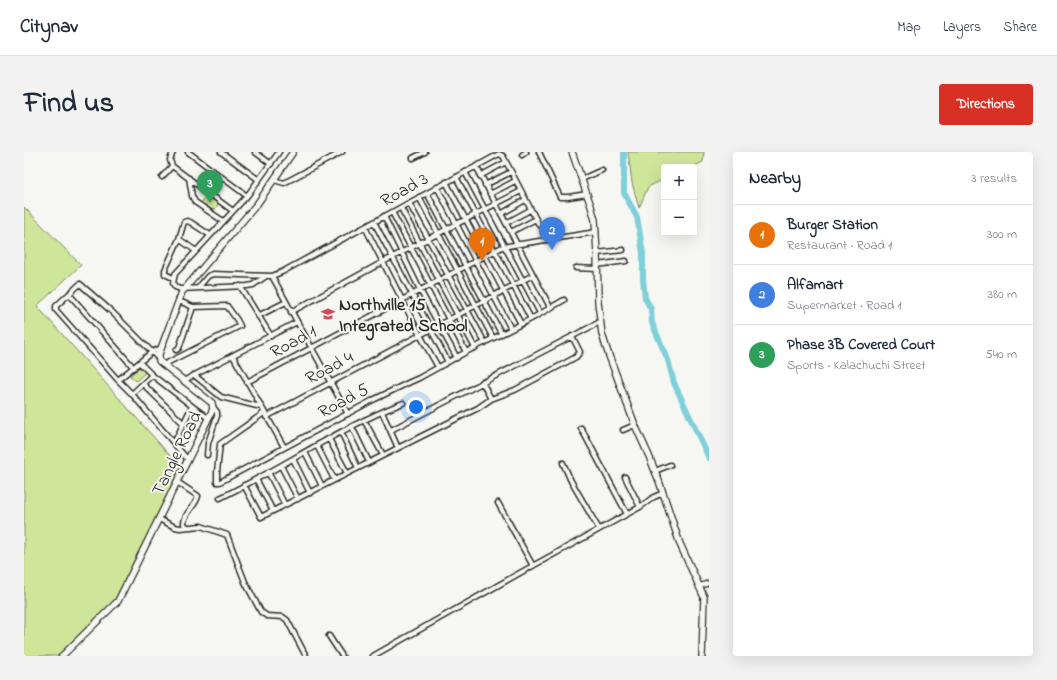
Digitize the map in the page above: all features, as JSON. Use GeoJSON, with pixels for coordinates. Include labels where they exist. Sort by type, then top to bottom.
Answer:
{"type":"FeatureCollection","features":[{"type":"Feature","properties":{"kind":"street"},"geometry":{"type":"LineString","coordinates":[[173,152],[170,160],[172,166],[233,211]]}},
{"type":"Feature","properties":{"kind":"street"},"geometry":{"type":"LineString","coordinates":[[188,152],[248,196]]}},
{"type":"Feature","properties":{"kind":"street"},"geometry":{"type":"LineString","coordinates":[[221,152],[259,180]]}},
{"type":"Feature","properties":{"kind":"street"},"geometry":{"type":"LineString","coordinates":[[255,152],[271,164]]}},
{"type":"Feature","properties":{"kind":"street"},"geometry":{"type":"LineString","coordinates":[[266,276],[253,285],[240,286],[186,288],[175,287],[173,283],[175,274],[248,196],[279,152]]}},
{"type":"Feature","properties":{"kind":"street"},"geometry":{"type":"LineString","coordinates":[[158,359],[181,294],[257,204],[293,152]]}},
{"type":"Feature","properties":{"kind":"street"},"geometry":{"type":"LineString","coordinates":[[274,180],[284,183],[342,152]]}},
{"type":"Feature","properties":{"kind":"street"},"geometry":{"type":"LineString","coordinates":[[413,158],[425,152]]}},
{"type":"Feature","properties":{"kind":"street"},"geometry":{"type":"LineString","coordinates":[[522,154],[526,152]]}},
{"type":"Feature","properties":{"kind":"street"},"geometry":{"type":"LineString","coordinates":[[539,152],[560,197],[587,194]]}},
{"type":"Feature","properties":{"kind":"street"},"geometry":{"type":"LineString","coordinates":[[572,152],[594,213],[600,322],[608,353],[635,425],[664,493],[680,544],[707,598],[702,656]]}},
{"type":"Feature","properties":{"kind":"street","name":"Road 3"},"geometry":{"type":"LineString","coordinates":[[272,276],[301,263],[499,154],[502,155],[506,162]]}},
{"type":"Feature","properties":{"kind":"street"},"geometry":{"type":"LineString","coordinates":[[480,176],[506,162],[539,225]]}},
{"type":"Feature","properties":{"kind":"street"},"geometry":{"type":"LineString","coordinates":[[162,176],[172,166]]}},
{"type":"Feature","properties":{"kind":"street"},"geometry":{"type":"LineString","coordinates":[[476,166],[550,307]]}},
{"type":"Feature","properties":{"kind":"street"},"geometry":{"type":"LineString","coordinates":[[582,179],[602,170]]}},
{"type":"Feature","properties":{"kind":"street"},"geometry":{"type":"LineString","coordinates":[[543,174],[549,171]]}},
{"type":"Feature","properties":{"kind":"street"},"geometry":{"type":"LineString","coordinates":[[465,172],[540,313]]}},
{"type":"Feature","properties":{"kind":"street"},"geometry":{"type":"LineString","coordinates":[[485,185],[511,172]]}},
{"type":"Feature","properties":{"kind":"street"},"geometry":{"type":"LineString","coordinates":[[456,177],[531,319]]}},
{"type":"Feature","properties":{"kind":"street"},"geometry":{"type":"LineString","coordinates":[[189,178],[192,196],[195,202],[223,221]]}},
{"type":"Feature","properties":{"kind":"street"},"geometry":{"type":"LineString","coordinates":[[490,194],[515,181]]}},
{"type":"Feature","properties":{"kind":"street"},"geometry":{"type":"LineString","coordinates":[[446,182],[521,324]]}},
{"type":"Feature","properties":{"kind":"street"},"geometry":{"type":"LineString","coordinates":[[437,187],[511,329]]}},
{"type":"Feature","properties":{"kind":"street"},"geometry":{"type":"LineString","coordinates":[[291,312],[392,257],[521,191]]}},
{"type":"Feature","properties":{"kind":"street"},"geometry":{"type":"LineString","coordinates":[[427,193],[501,333]]}},
{"type":"Feature","properties":{"kind":"street"},"geometry":{"type":"LineString","coordinates":[[419,197],[493,338]]}},
{"type":"Feature","properties":{"kind":"street"},"geometry":{"type":"LineString","coordinates":[[501,214],[525,200]]}},
{"type":"Feature","properties":{"kind":"street"},"geometry":{"type":"LineString","coordinates":[[409,203],[485,343]]}},
{"type":"Feature","properties":{"kind":"street"},"geometry":{"type":"LineString","coordinates":[[401,208],[475,348]]}},
{"type":"Feature","properties":{"kind":"street"},"geometry":{"type":"LineString","coordinates":[[506,223],[530,210]]}},
{"type":"Feature","properties":{"kind":"street"},"geometry":{"type":"LineString","coordinates":[[392,212],[466,352]]}},
{"type":"Feature","properties":{"kind":"street"},"geometry":{"type":"LineString","coordinates":[[384,216],[420,290],[457,358]]}},
{"type":"Feature","properties":{"kind":"street"},"geometry":{"type":"LineString","coordinates":[[511,232],[536,219]]}},
{"type":"Feature","properties":{"kind":"street"},"geometry":{"type":"LineString","coordinates":[[173,278],[167,275],[164,271],[180,239],[184,222],[190,222],[210,235]]}},
{"type":"Feature","properties":{"kind":"street"},"geometry":{"type":"LineString","coordinates":[[374,222],[448,362]]}},
{"type":"Feature","properties":{"kind":"street"},"geometry":{"type":"LineString","coordinates":[[365,227],[438,367]]}},
{"type":"Feature","properties":{"kind":"street","name":"Road 1"},"geometry":{"type":"LineString","coordinates":[[247,382],[402,299],[505,247],[596,232]]}},
{"type":"Feature","properties":{"kind":"street"},"geometry":{"type":"LineString","coordinates":[[180,239],[196,251]]}},
{"type":"Feature","properties":{"kind":"street"},"geometry":{"type":"LineString","coordinates":[[597,253],[624,250]]}},
{"type":"Feature","properties":{"kind":"street"},"geometry":{"type":"LineString","coordinates":[[576,268],[597,267],[626,260]]}},
{"type":"Feature","properties":{"kind":"street"},"geometry":{"type":"LineString","coordinates":[[198,288],[208,276],[213,274],[272,276],[348,414]]}},
{"type":"Feature","properties":{"kind":"street","name":"Road 4"},"geometry":{"type":"LineString","coordinates":[[265,415],[431,330],[533,275]]}},
{"type":"Feature","properties":{"kind":"street"},"geometry":{"type":"LineString","coordinates":[[158,359],[111,311],[82,285],[79,285],[56,306],[56,310],[132,394],[188,460]]}},
{"type":"Feature","properties":{"kind":"street"},"geometry":{"type":"LineString","coordinates":[[240,286],[271,336]]}},
{"type":"Feature","properties":{"kind":"street"},"geometry":{"type":"LineString","coordinates":[[69,294],[134,368]]}},
{"type":"Feature","properties":{"kind":"street","name":"Road 5"},"geometry":{"type":"LineString","coordinates":[[265,415],[220,444],[217,482],[220,482],[394,389],[420,378],[564,300]]}},
{"type":"Feature","properties":{"kind":"street"},"geometry":{"type":"LineString","coordinates":[[162,365],[240,326],[227,306],[193,307],[179,301]]}},
{"type":"Feature","properties":{"kind":"street"},"geometry":{"type":"LineString","coordinates":[[258,316],[286,302]]}},
{"type":"Feature","properties":{"kind":"street"},"geometry":{"type":"LineString","coordinates":[[176,350],[179,348],[193,307]]}},
{"type":"Feature","properties":{"kind":"street"},"geometry":{"type":"LineString","coordinates":[[187,379],[297,322]]}},
{"type":"Feature","properties":{"kind":"street"},"geometry":{"type":"LineString","coordinates":[[391,430],[600,322]]}},
{"type":"Feature","properties":{"kind":"street"},"geometry":{"type":"LineString","coordinates":[[244,485],[261,517],[478,408],[491,399],[515,390],[579,355],[580,352],[572,336]]}},
{"type":"Feature","properties":{"kind":"street"},"geometry":{"type":"LineString","coordinates":[[118,380],[152,352],[161,348]]}},
{"type":"Feature","properties":{"kind":"street"},"geometry":{"type":"LineString","coordinates":[[233,356],[284,447]]}},
{"type":"Feature","properties":{"kind":"street","name":"Tangle Road"},"geometry":{"type":"LineString","coordinates":[[62,656],[118,601],[213,406],[212,403],[162,365],[158,359]]}},
{"type":"Feature","properties":{"kind":"street"},"geometry":{"type":"LineString","coordinates":[[140,363],[152,375],[192,406],[207,420],[215,423]]}},
{"type":"Feature","properties":{"kind":"street"},"geometry":{"type":"LineString","coordinates":[[132,394],[152,375]]}},
{"type":"Feature","properties":{"kind":"street"},"geometry":{"type":"LineString","coordinates":[[194,375],[221,397],[261,407]]}},
{"type":"Feature","properties":{"kind":"street"},"geometry":{"type":"LineString","coordinates":[[482,382],[491,399]]}},
{"type":"Feature","properties":{"kind":"street"},"geometry":{"type":"LineString","coordinates":[[143,384],[184,424]]}},
{"type":"Feature","properties":{"kind":"street"},"geometry":{"type":"LineString","coordinates":[[220,498],[364,420],[403,403]]}},
{"type":"Feature","properties":{"kind":"street"},"geometry":{"type":"LineString","coordinates":[[174,443],[192,406]]}},
{"type":"Feature","properties":{"kind":"street"},"geometry":{"type":"LineString","coordinates":[[207,455],[208,443],[218,414],[213,406]]}},
{"type":"Feature","properties":{"kind":"street"},"geometry":{"type":"LineString","coordinates":[[382,412],[398,448]]}},
{"type":"Feature","properties":{"kind":"street"},"geometry":{"type":"LineString","coordinates":[[364,420],[383,455]]}},
{"type":"Feature","properties":{"kind":"street"},"geometry":{"type":"LineString","coordinates":[[623,430],[635,425]]}},
{"type":"Feature","properties":{"kind":"street"},"geometry":{"type":"LineString","coordinates":[[352,427],[369,462]]}},
{"type":"Feature","properties":{"kind":"street"},"geometry":{"type":"LineString","coordinates":[[581,428],[627,514]]}},
{"type":"Feature","properties":{"kind":"street"},"geometry":{"type":"LineString","coordinates":[[341,432],[358,468]]}},
{"type":"Feature","properties":{"kind":"street"},"geometry":{"type":"LineString","coordinates":[[329,439],[347,473]]}},
{"type":"Feature","properties":{"kind":"street"},"geometry":{"type":"LineString","coordinates":[[317,446],[334,480]]}},
{"type":"Feature","properties":{"kind":"street"},"geometry":{"type":"LineString","coordinates":[[304,452],[322,486]]}},
{"type":"Feature","properties":{"kind":"street"},"geometry":{"type":"LineString","coordinates":[[293,459],[310,493]]}},
{"type":"Feature","properties":{"kind":"street"},"geometry":{"type":"LineString","coordinates":[[563,464],[571,481],[599,529]]}},
{"type":"Feature","properties":{"kind":"street"},"geometry":{"type":"LineString","coordinates":[[655,471],[670,465]]}},
{"type":"Feature","properties":{"kind":"street"},"geometry":{"type":"LineString","coordinates":[[281,466],[298,499]]}},
{"type":"Feature","properties":{"kind":"street"},"geometry":{"type":"LineString","coordinates":[[268,472],[285,505]]}},
{"type":"Feature","properties":{"kind":"street"},"geometry":{"type":"LineString","coordinates":[[624,477],[640,507]]}},
{"type":"Feature","properties":{"kind":"street"},"geometry":{"type":"LineString","coordinates":[[256,479],[273,511]]}},
{"type":"Feature","properties":{"kind":"street"},"geometry":{"type":"LineString","coordinates":[[177,482],[198,496],[184,520],[184,524],[187,527]]}},
{"type":"Feature","properties":{"kind":"street"},"geometry":{"type":"LineString","coordinates":[[373,656],[640,507],[654,497],[664,493]]}},
{"type":"Feature","properties":{"kind":"street"},"geometry":{"type":"LineString","coordinates":[[498,503],[533,566]]}},
{"type":"Feature","properties":{"kind":"street"},"geometry":{"type":"LineString","coordinates":[[159,519],[175,527],[201,526],[227,535],[245,582],[260,610],[265,615],[280,616],[287,620],[306,656]]}},
{"type":"Feature","properties":{"kind":"street"},"geometry":{"type":"LineString","coordinates":[[700,586],[709,583]]}},
{"type":"Feature","properties":{"kind":"street"},"geometry":{"type":"LineString","coordinates":[[330,636],[342,656]]}},
{"type":"Feature","properties":{"kind":"green space"},"geometry":{"type":"Polygon","coordinates":[[[628,152],[704,152],[703,162],[697,165],[661,164],[661,180],[648,187],[639,208],[632,183],[628,152]]]}},
{"type":"Feature","properties":{"kind":"green space"},"geometry":{"type":"Polygon","coordinates":[[[206,195],[219,203],[214,211],[201,203],[206,195]]]}},
{"type":"Feature","properties":{"kind":"green space"},"geometry":{"type":"Polygon","coordinates":[[[24,207],[81,265],[37,306],[182,469],[117,600],[59,656],[24,656],[24,207]]]}},
{"type":"Feature","properties":{"kind":"green space"},"geometry":{"type":"Polygon","coordinates":[[[141,365],[147,371],[136,381],[130,376],[141,365]]]}},
{"type":"Feature","properties":{"kind":"waterway"},"geometry":{"type":"LineString","coordinates":[[624,152],[624,193],[637,217],[643,253],[645,298],[651,309],[652,323],[668,360],[674,383],[709,458]]}},
{"type":"Feature","properties":{"kind":"place","name":"Phase 3B Covered Court"},"geometry":{"type":"Point","coordinates":[210,203]}},
{"type":"Feature","properties":{"kind":"place","name":"Alfamart"},"geometry":{"type":"Point","coordinates":[552,250]}},
{"type":"Feature","properties":{"kind":"place","name":"Burger Station"},"geometry":{"type":"Point","coordinates":[482,261]}},
{"type":"Feature","properties":{"kind":"place","name":"Northville 15 Integrated School"},"geometry":{"type":"Point","coordinates":[328,314]}}]}
